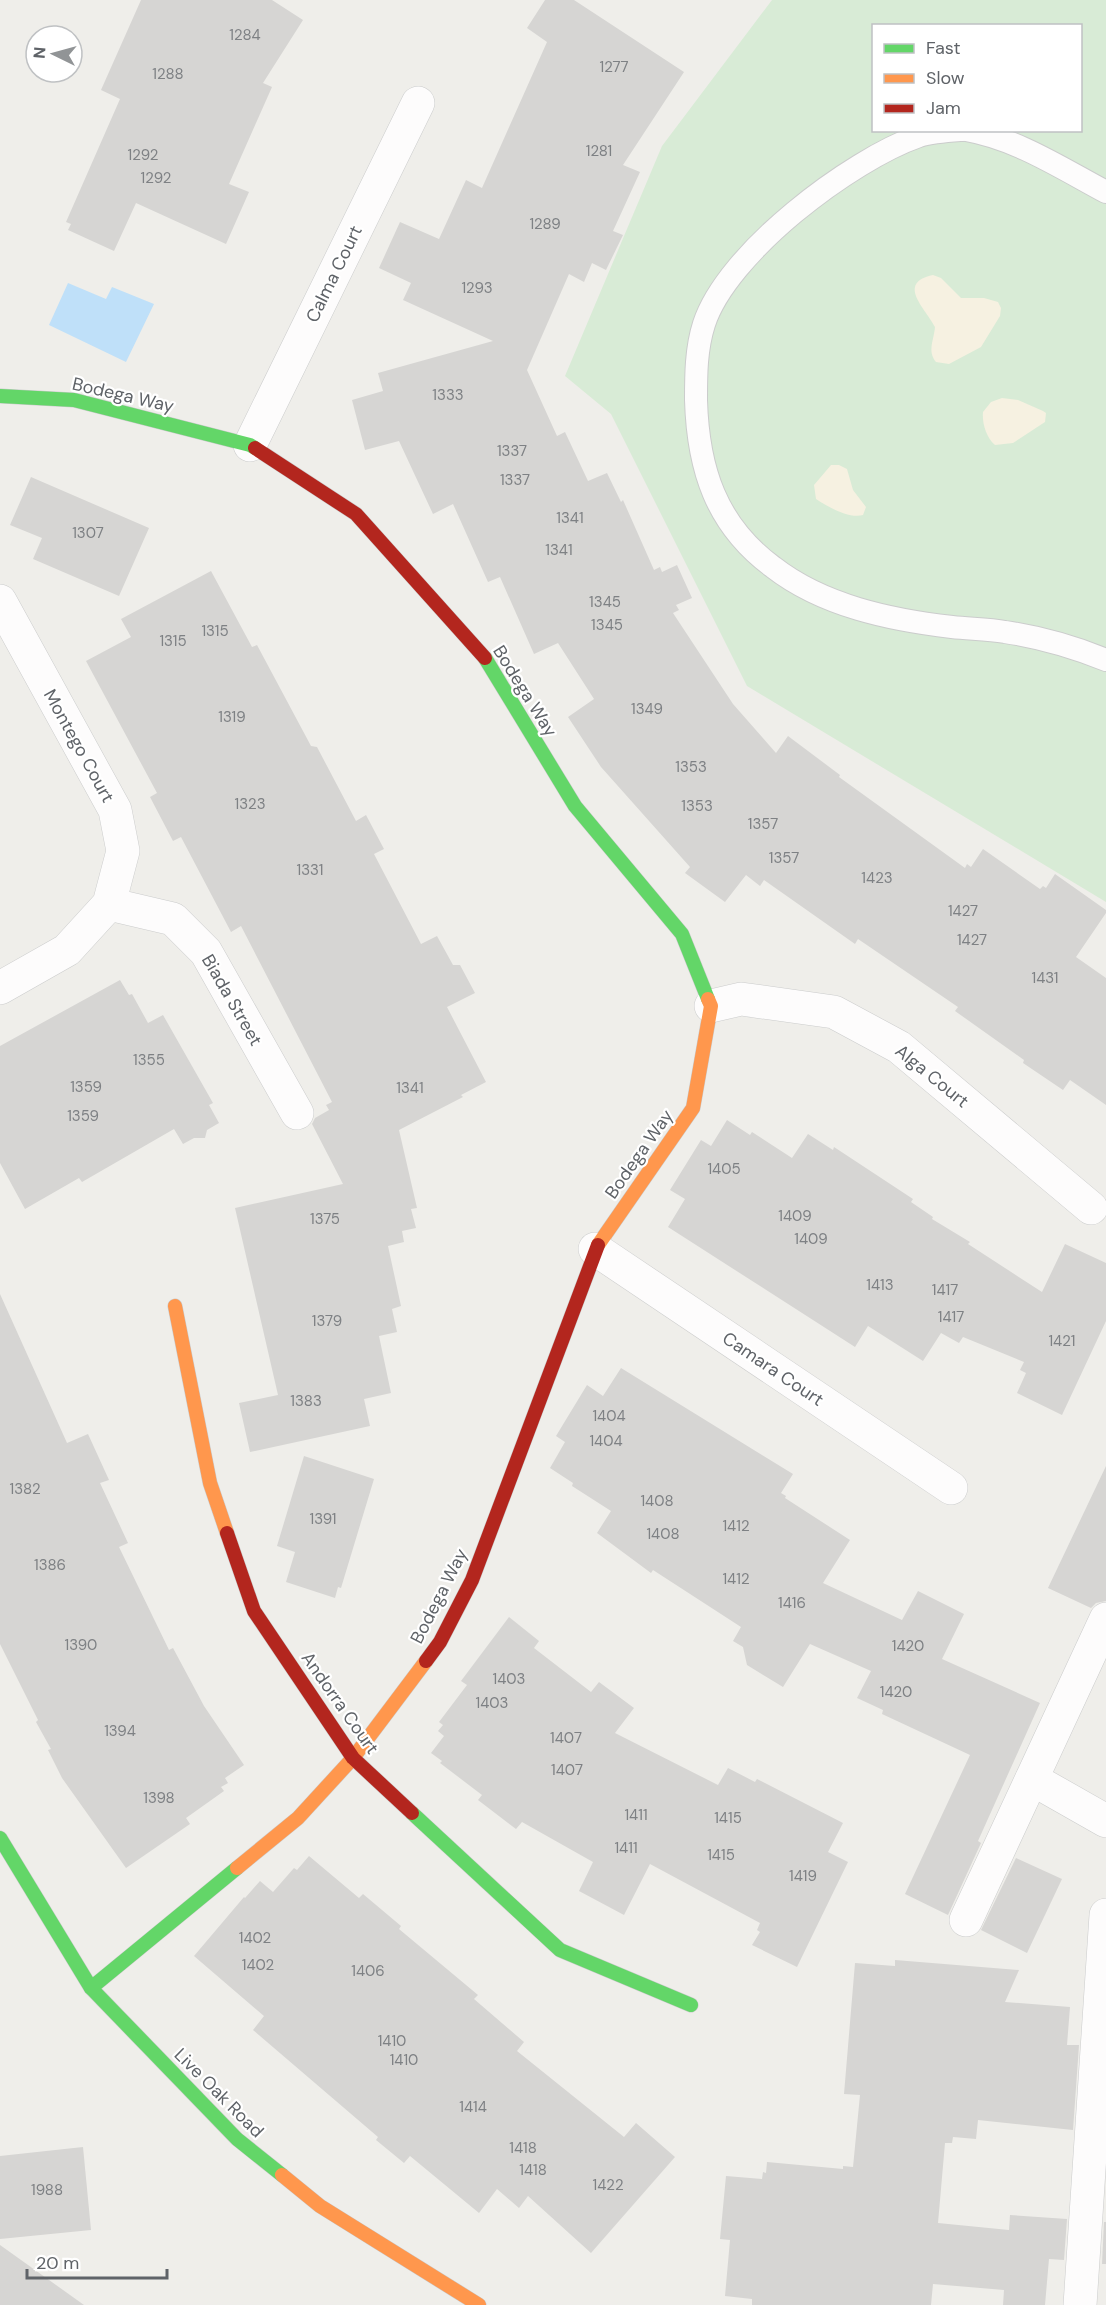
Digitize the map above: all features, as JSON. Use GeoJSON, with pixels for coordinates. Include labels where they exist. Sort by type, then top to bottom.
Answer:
{"type":"FeatureCollection","features":[{"type":"Feature","properties":{"kind":"street","name":"Calma Court"},"geometry":{"type":"LineString","coordinates":[[250,445],[418,103]]}},
{"type":"Feature","properties":{"kind":"street","name":"Bodega Way"},"geometry":{"type":"LineString","coordinates":[[0,396],[74,400],[250,445],[356,514],[482,654],[575,806],[682,934],[711,1006],[693,1108],[595,1249],[472,1580],[440,1642],[353,1758],[298,1818],[91,1988]]}},
{"type":"Feature","properties":{"kind":"street","name":"Montego Court"},"geometry":{"type":"LineString","coordinates":[[0,601],[115,810],[123,851],[110,904],[67,950],[0,988]]}},
{"type":"Feature","properties":{"kind":"street","name":"Biada Street"},"geometry":{"type":"LineString","coordinates":[[110,904],[173,919],[206,952],[297,1113]]}},
{"type":"Feature","properties":{"kind":"street","name":"Alga Court"},"geometry":{"type":"LineString","coordinates":[[711,1006],[741,999],[834,1012],[899,1047],[1091,1208]]}},
{"type":"Feature","properties":{"kind":"street","name":"Camara Court"},"geometry":{"type":"LineString","coordinates":[[595,1249],[951,1488]]}},
{"type":"Feature","properties":{"kind":"street","name":"Andorra Court"},"geometry":{"type":"LineString","coordinates":[[175,1306],[210,1483],[254,1611],[353,1758],[560,1950],[691,2006]]}},
{"type":"Feature","properties":{"kind":"street"},"geometry":{"type":"LineString","coordinates":[[966,1920],[1106,1619]]}},
{"type":"Feature","properties":{"kind":"street"},"geometry":{"type":"LineString","coordinates":[[1032,1779],[1106,1821]]}},
{"type":"Feature","properties":{"kind":"street","name":"Live Oak Road"},"geometry":{"type":"LineString","coordinates":[[0,1838],[91,1988],[237,2139],[320,2206],[479,2305]]}},
{"type":"Feature","properties":{"kind":"street"},"geometry":{"type":"LineString","coordinates":[[1080,2305],[1106,1915]]}},
{"type":"Feature","properties":{"kind":"lane"},"geometry":{"type":"LineString","coordinates":[[950,132],[921,136],[862,164],[781,225],[733,273],[704,323],[699,347],[696,374],[697,422],[702,461],[712,493],[728,521],[751,549],[774,568],[804,587],[837,602],[883,616],[952,627],[1005,632],[1080,650],[1106,660]]}},
{"type":"Feature","properties":{"kind":"lane"},"geometry":{"type":"LineString","coordinates":[[974,132],[1011,143],[1106,192]]}},
{"type":"Feature","properties":{"kind":"green space"},"geometry":{"type":"Polygon","coordinates":[[[772,0],[1106,0],[1106,902],[747,686],[611,414],[565,376],[662,146],[772,0]]]}},
{"type":"Feature","properties":{"kind":"sand"},"geometry":{"type":"Polygon","coordinates":[[[933,275],[941,278],[961,298],[984,298],[998,302],[1001,308],[1000,316],[981,347],[949,364],[936,362],[933,358],[931,350],[935,327],[917,298],[915,290],[916,284],[922,279],[933,275]]]}},
{"type":"Feature","properties":{"kind":"sand"},"geometry":{"type":"Polygon","coordinates":[[[1002,398],[1018,400],[1043,411],[1046,413],[1045,422],[1013,443],[995,445],[985,430],[983,412],[991,402],[1002,398]]]}},
{"type":"Feature","properties":{"kind":"sand"},"geometry":{"type":"Polygon","coordinates":[[[831,465],[839,465],[847,469],[853,490],[866,507],[863,515],[845,514],[816,499],[814,485],[831,465]]]}},
{"type":"Feature","properties":{"kind":"water"},"geometry":{"type":"Polygon","coordinates":[[[68,283],[106,299],[112,287],[154,304],[126,362],[49,325],[68,283]]]}},
{"type":"Feature","properties":{"kind":"building"},"geometry":{"type":"Polygon","coordinates":[[[141,0],[272,0],[303,20],[263,83],[272,87],[229,184],[249,192],[226,244],[136,203],[114,251],[68,230],[71,224],[66,222],[120,99],[101,90],[141,0]]]}},
{"type":"Feature","properties":{"kind":"building"},"geometry":{"type":"Polygon","coordinates":[[[545,0],[574,0],[684,72],[623,165],[640,172],[613,231],[623,235],[606,270],[592,263],[584,282],[569,274],[527,370],[557,436],[565,432],[588,481],[607,473],[621,502],[623,500],[654,570],[660,567],[662,572],[677,565],[692,598],[676,605],[679,610],[673,613],[733,704],[776,753],[788,736],[840,775],[839,777],[965,868],[967,864],[971,867],[983,849],[1040,889],[1043,886],[1046,888],[1055,874],[1106,910],[1076,957],[1106,978],[1106,1105],[1070,1080],[1063,1090],[1023,1063],[1024,1060],[955,1011],[958,1007],[858,939],[855,944],[764,880],[760,886],[746,875],[725,902],[685,873],[690,867],[601,767],[568,717],[594,699],[558,643],[534,654],[500,577],[488,582],[453,504],[433,514],[399,441],[365,450],[352,400],[383,391],[378,373],[493,341],[403,300],[411,283],[379,268],[400,222],[439,239],[466,180],[482,188],[547,42],[527,28],[545,0]]]}},
{"type":"Feature","properties":{"kind":"building"},"geometry":{"type":"Polygon","coordinates":[[[31,477],[149,528],[119,596],[33,559],[42,538],[10,525],[31,477]]]}},
{"type":"Feature","properties":{"kind":"building"},"geometry":{"type":"Polygon","coordinates":[[[211,571],[252,647],[257,645],[311,746],[317,747],[356,821],[366,815],[384,849],[374,854],[421,944],[437,936],[453,965],[460,965],[475,993],[447,1007],[486,1082],[461,1095],[463,1097],[399,1130],[417,1208],[411,1209],[416,1228],[402,1231],[404,1242],[388,1246],[401,1306],[392,1309],[397,1332],[379,1336],[391,1393],[364,1399],[370,1426],[250,1452],[239,1403],[278,1395],[235,1208],[343,1184],[312,1124],[315,1118],[329,1110],[326,1105],[332,1102],[241,926],[231,932],[181,837],[173,841],[150,797],[157,793],[86,661],[131,637],[121,619],[211,571]]]}},
{"type":"Feature","properties":{"kind":"building"},"geometry":{"type":"Polygon","coordinates":[[[120,980],[129,995],[132,994],[148,1023],[163,1015],[213,1103],[209,1105],[219,1123],[207,1130],[205,1138],[194,1138],[183,1144],[174,1129],[82,1182],[79,1178],[25,1209],[0,1163],[0,1046],[120,980]]]}},
{"type":"Feature","properties":{"kind":"building"},"geometry":{"type":"Polygon","coordinates":[[[727,1120],[750,1135],[752,1132],[792,1158],[808,1134],[833,1150],[834,1147],[913,1199],[911,1202],[933,1217],[932,1219],[970,1242],[968,1244],[1042,1292],[1065,1244],[1106,1263],[1106,1321],[1062,1415],[1017,1393],[1026,1373],[1020,1370],[1024,1362],[963,1337],[959,1343],[941,1333],[923,1361],[868,1326],[855,1347],[668,1227],[685,1199],[670,1190],[701,1140],[711,1146],[727,1120]]]}},
{"type":"Feature","properties":{"kind":"building"},"geometry":{"type":"Polygon","coordinates":[[[0,1294],[67,1443],[88,1434],[109,1480],[100,1483],[128,1543],[119,1547],[169,1650],[173,1648],[204,1706],[244,1765],[225,1778],[228,1783],[221,1787],[224,1791],[186,1818],[190,1824],[126,1868],[62,1778],[48,1750],[51,1749],[36,1722],[38,1720],[0,1644],[0,1294]]]}},
{"type":"Feature","properties":{"kind":"building"},"geometry":{"type":"Polygon","coordinates":[[[621,1368],[793,1474],[781,1493],[786,1496],[785,1498],[850,1540],[823,1583],[902,1620],[918,1591],[964,1614],[942,1659],[1040,1703],[978,1841],[981,1843],[948,1915],[905,1894],[970,1755],[882,1714],[883,1710],[857,1698],[871,1671],[810,1644],[783,1687],[747,1665],[743,1647],[733,1641],[741,1627],[653,1570],[651,1573],[597,1533],[611,1511],[572,1486],[573,1483],[550,1468],[565,1442],[556,1436],[587,1385],[603,1396],[621,1368]]]}},
{"type":"Feature","properties":{"kind":"building"},"geometry":{"type":"Polygon","coordinates":[[[304,1456],[374,1479],[341,1588],[338,1587],[335,1598],[286,1582],[295,1552],[277,1546],[304,1456]]]}},
{"type":"Feature","properties":{"kind":"building"},"geometry":{"type":"Polygon","coordinates":[[[1106,1466],[1106,1601],[1096,1603],[1091,1608],[1048,1588],[1106,1466]]]}},
{"type":"Feature","properties":{"kind":"building"},"geometry":{"type":"Polygon","coordinates":[[[509,1617],[539,1641],[534,1648],[591,1692],[599,1682],[634,1708],[615,1733],[718,1785],[728,1768],[755,1782],[757,1779],[843,1823],[828,1852],[848,1862],[797,1967],[752,1945],[760,1932],[757,1930],[760,1923],[650,1864],[624,1915],[579,1891],[593,1862],[522,1822],[516,1829],[478,1800],[482,1795],[440,1763],[442,1761],[431,1753],[444,1736],[438,1731],[443,1725],[439,1722],[467,1685],[461,1681],[509,1617]]]}},
{"type":"Feature","properties":{"kind":"building"},"geometry":{"type":"Polygon","coordinates":[[[309,1856],[359,1898],[363,1894],[401,1926],[399,1929],[478,1995],[474,1999],[524,2042],[517,2051],[624,2137],[636,2123],[675,2157],[591,2253],[528,2196],[519,2208],[497,2189],[479,2213],[410,2156],[404,2163],[376,2140],[378,2137],[253,2030],[264,2016],[194,1956],[260,1881],[273,1892],[294,1868],[297,1870],[309,1856]]]}},
{"type":"Feature","properties":{"kind":"building"},"geometry":{"type":"Polygon","coordinates":[[[1016,1858],[1062,1879],[1027,1953],[981,1930],[1016,1858]]]}},
{"type":"Feature","properties":{"kind":"building"},"geometry":{"type":"Polygon","coordinates":[[[895,1960],[1019,1970],[1005,2002],[1070,2007],[1067,2045],[1079,2045],[1073,2130],[978,2120],[976,2139],[953,2137],[952,2143],[945,2143],[938,2223],[1009,2230],[1010,2215],[1067,2219],[1064,2260],[1049,2259],[1045,2305],[1003,2305],[1004,2290],[933,2284],[931,2305],[752,2305],[752,2299],[725,2296],[730,2240],[720,2239],[726,2176],[762,2179],[763,2172],[766,2173],[767,2162],[843,2169],[843,2166],[853,2167],[860,2095],[844,2094],[855,1963],[895,1966],[895,1960]]]}},
{"type":"Feature","properties":{"kind":"building"},"geometry":{"type":"Polygon","coordinates":[[[83,2147],[91,2230],[0,2239],[0,2156],[83,2147]]]}},
{"type":"Feature","properties":{"kind":"building"},"geometry":{"type":"Polygon","coordinates":[[[1104,2222],[1106,2222],[1106,2264],[1102,2264],[1104,2222]]]}},
{"type":"Feature","properties":{"kind":"building"},"geometry":{"type":"Polygon","coordinates":[[[0,2245],[84,2305],[0,2305],[0,2245]]]}},
{"type":"Feature","properties":{"kind":"traffic: fast"},"geometry":{"type":"LineString","coordinates":[[0,396],[74,400],[255,448]]}},
{"type":"Feature","properties":{"kind":"traffic: fast"},"geometry":{"type":"LineString","coordinates":[[485,658],[575,806],[682,934],[708,999]]}},
{"type":"Feature","properties":{"kind":"traffic: fast"},"geometry":{"type":"LineString","coordinates":[[412,1813],[560,1950],[691,2005]]}},
{"type":"Feature","properties":{"kind":"traffic: fast"},"geometry":{"type":"LineString","coordinates":[[0,1838],[91,1988],[237,2139],[282,2175]]}},
{"type":"Feature","properties":{"kind":"traffic: fast"},"geometry":{"type":"LineString","coordinates":[[91,1988],[237,1868]]}},
{"type":"Feature","properties":{"kind":"traffic: slow"},"geometry":{"type":"LineString","coordinates":[[598,1245],[693,1108],[711,1006],[708,999]]}},
{"type":"Feature","properties":{"kind":"traffic: slow"},"geometry":{"type":"LineString","coordinates":[[175,1306],[210,1483],[227,1533]]}},
{"type":"Feature","properties":{"kind":"traffic: slow"},"geometry":{"type":"LineString","coordinates":[[237,1868],[298,1818],[353,1758],[426,1661]]}},
{"type":"Feature","properties":{"kind":"traffic: slow"},"geometry":{"type":"LineString","coordinates":[[282,2175],[320,2206],[479,2305]]}},
{"type":"Feature","properties":{"kind":"traffic: jam"},"geometry":{"type":"LineString","coordinates":[[255,448],[356,514],[485,658]]}},
{"type":"Feature","properties":{"kind":"traffic: jam"},"geometry":{"type":"LineString","coordinates":[[426,1661],[440,1642],[472,1580],[598,1245]]}},
{"type":"Feature","properties":{"kind":"traffic: jam"},"geometry":{"type":"LineString","coordinates":[[227,1533],[254,1611],[353,1758],[412,1813]]}}]}
